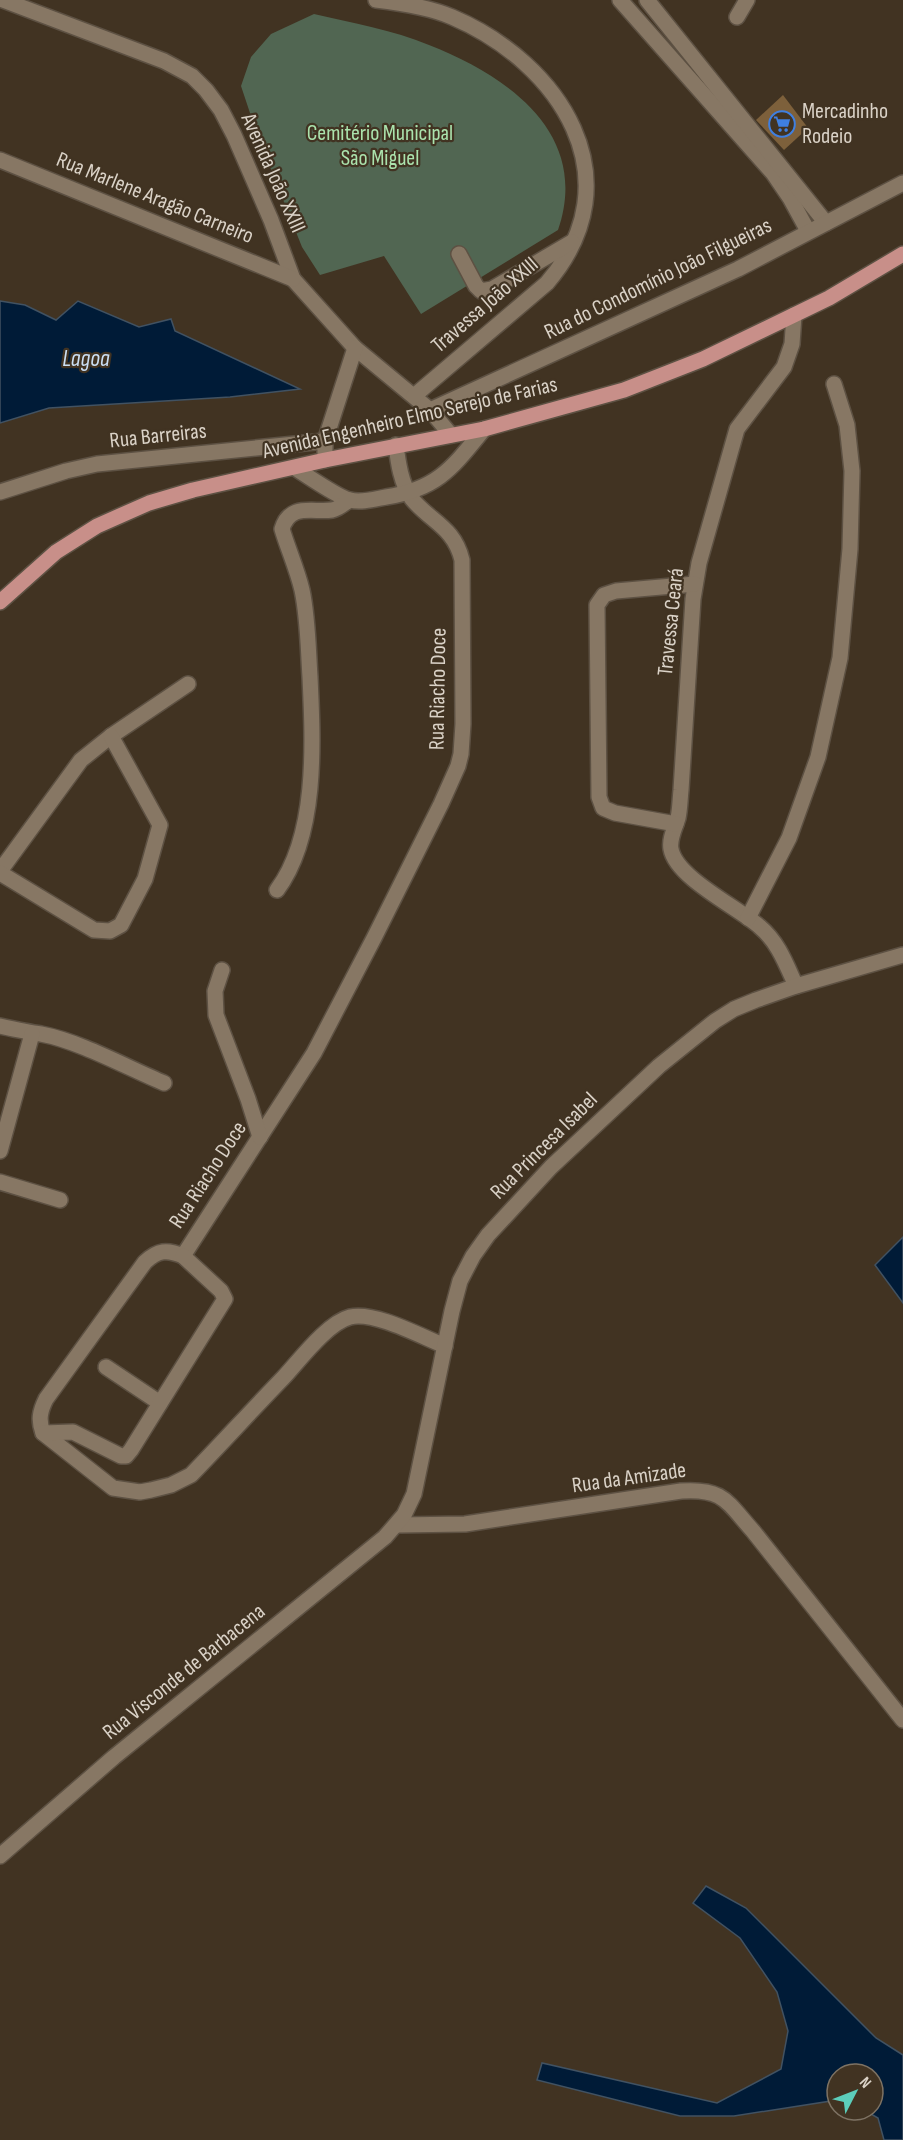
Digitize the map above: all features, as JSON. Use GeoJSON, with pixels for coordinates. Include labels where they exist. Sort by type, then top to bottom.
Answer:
{"type":"FeatureCollection","features":[{"type":"Feature","properties":{"kind":"main road","name":"Avenida Engenheiro Elmo Serejo de Farias"},"geometry":{"type":"LineString","coordinates":[[0,602],[56,552],[97,526],[149,503],[193,490],[325,460],[484,429],[624,390],[703,358],[829,298],[903,254]]}},
{"type":"Feature","properties":{"kind":"street","name":"Avenida João XXIII"},"geometry":{"type":"LineString","coordinates":[[3,0],[164,61],[192,76],[221,110],[234,135],[271,220],[293,279],[355,348],[430,410],[451,435]]}},
{"type":"Feature","properties":{"kind":"street","name":"Travessa João XXIII"},"geometry":{"type":"LineString","coordinates":[[376,0],[429,9],[453,17],[488,37],[519,59],[555,95],[569,117],[579,139],[586,169],[587,196],[582,218],[557,271],[547,283],[414,396]]}},
{"type":"Feature","properties":{"kind":"street"},"geometry":{"type":"LineString","coordinates":[[620,0],[773,173],[808,231]]}},
{"type":"Feature","properties":{"kind":"street"},"geometry":{"type":"LineString","coordinates":[[647,0],[826,223]]}},
{"type":"Feature","properties":{"kind":"street"},"geometry":{"type":"LineString","coordinates":[[737,17],[747,0]]}},
{"type":"Feature","properties":{"kind":"street","name":"Rua Marlene Aragão Carneiro"},"geometry":{"type":"LineString","coordinates":[[0,160],[293,279]]}},
{"type":"Feature","properties":{"kind":"street","name":"Rua do Condomínio João Filgueiras"},"geometry":{"type":"LineString","coordinates":[[430,410],[706,285],[903,183]]}},
{"type":"Feature","properties":{"kind":"street"},"geometry":{"type":"LineString","coordinates":[[459,254],[481,291],[492,289],[572,242]]}},
{"type":"Feature","properties":{"kind":"street","name":"Travessa Ceará"},"geometry":{"type":"LineString","coordinates":[[794,315],[792,344],[784,367],[736,429],[714,505],[695,584],[681,790],[670,848],[674,857],[704,888],[770,936],[781,952],[796,986]]}},
{"type":"Feature","properties":{"kind":"street"},"geometry":{"type":"LineString","coordinates":[[325,460],[325,441],[355,348]]}},
{"type":"Feature","properties":{"kind":"street"},"geometry":{"type":"LineString","coordinates":[[748,918],[789,838],[818,757],[840,658],[850,549],[852,471],[847,425],[834,384]]}},
{"type":"Feature","properties":{"kind":"street"},"geometry":{"type":"LineString","coordinates":[[277,890],[290,870],[301,833],[310,782],[313,742],[307,624],[301,588],[282,529],[284,522],[301,510],[332,510],[349,500],[409,494],[446,473],[484,429]]}},
{"type":"Feature","properties":{"kind":"street","name":"Rua Barreiras"},"geometry":{"type":"LineString","coordinates":[[0,492],[66,471],[98,464],[325,441]]}},
{"type":"Feature","properties":{"kind":"street","name":"Rua Riacho Doce"},"geometry":{"type":"LineString","coordinates":[[42,1433],[39,1422],[40,1410],[46,1399],[135,1273],[153,1254],[171,1251],[183,1256],[314,1053],[441,804],[461,754],[462,560],[452,536],[409,494],[399,467],[396,445]]}},
{"type":"Feature","properties":{"kind":"street"},"geometry":{"type":"LineString","coordinates":[[295,468],[349,500]]}},
{"type":"Feature","properties":{"kind":"street"},"geometry":{"type":"LineString","coordinates":[[676,824],[615,813],[603,808],[599,798],[597,605],[604,595],[616,591],[695,584]]}},
{"type":"Feature","properties":{"kind":"street"},"geometry":{"type":"LineString","coordinates":[[111,736],[160,825],[145,879],[121,925],[110,931],[94,930],[0,872],[81,760],[111,736],[188,684]]}},
{"type":"Feature","properties":{"kind":"street","name":"Rua Princesa Isabel"},"geometry":{"type":"LineString","coordinates":[[398,1525],[410,1506],[414,1494],[460,1281],[488,1234],[551,1167],[659,1066],[715,1021],[734,1009],[796,986],[903,955]]}},
{"type":"Feature","properties":{"kind":"street"},"geometry":{"type":"LineString","coordinates":[[222,970],[215,991],[216,1015],[260,1137]]}},
{"type":"Feature","properties":{"kind":"street"},"geometry":{"type":"LineString","coordinates":[[0,1026],[40,1034],[75,1045],[164,1083]]}},
{"type":"Feature","properties":{"kind":"street"},"geometry":{"type":"LineString","coordinates":[[0,1151],[32,1034]]}},
{"type":"Feature","properties":{"kind":"street"},"geometry":{"type":"LineString","coordinates":[[0,1182],[60,1200]]}},
{"type":"Feature","properties":{"kind":"street"},"geometry":{"type":"LineString","coordinates":[[42,1433],[73,1432],[121,1456],[126,1455],[225,1299],[221,1291],[183,1256]]}},
{"type":"Feature","properties":{"kind":"street"},"geometry":{"type":"LineString","coordinates":[[42,1433],[113,1488],[140,1492],[151,1490],[171,1485],[191,1475],[316,1343],[342,1321],[362,1316],[378,1319],[446,1347]]}},
{"type":"Feature","properties":{"kind":"street"},"geometry":{"type":"LineString","coordinates":[[106,1367],[160,1403]]}},
{"type":"Feature","properties":{"kind":"street","name":"Rua da Amizade"},"geometry":{"type":"LineString","coordinates":[[398,1525],[465,1524],[681,1491],[715,1492],[753,1531],[903,1720]]}},
{"type":"Feature","properties":{"kind":"street","name":"Rua Visconde de Barbacena"},"geometry":{"type":"LineString","coordinates":[[0,1856],[114,1756],[330,1583],[398,1525]]}},
{"type":"Feature","properties":{"kind":"green space","name":"Cemitério Municipal São Miguel"},"geometry":{"type":"Polygon","coordinates":[[[314,14],[387,31],[429,45],[487,73],[513,92],[536,113],[553,137],[563,165],[565,196],[558,230],[421,314],[384,256],[320,275],[302,247],[258,137],[241,86],[251,57],[271,34],[314,14]]]}},
{"type":"Feature","properties":{"kind":"water","name":"Lagoa"},"geometry":{"type":"Polygon","coordinates":[[[0,301],[25,305],[56,320],[78,301],[139,327],[171,319],[175,331],[300,389],[230,397],[49,408],[0,423],[0,301]]]}},
{"type":"Feature","properties":{"kind":"water"},"geometry":{"type":"Polygon","coordinates":[[[903,1237],[903,1303],[875,1265],[903,1237]]]}},
{"type":"Feature","properties":{"kind":"water"},"geometry":{"type":"Polygon","coordinates":[[[706,1886],[746,1908],[876,2038],[903,2055],[903,2140],[884,2140],[879,2122],[885,2122],[885,2062],[825,2062],[825,2102],[734,2116],[680,2116],[537,2080],[542,2063],[717,2103],[781,2069],[788,2031],[777,1992],[740,1938],[693,1903],[706,1886]]]}},
{"type":"Feature","properties":{"kind":"building","name":"Mercadinho Rodeio"},"geometry":{"type":"Polygon","coordinates":[[[783,95],[808,128],[784,150],[756,120],[783,95]]]}},
{"type":"Feature","properties":{"kind":"place","name":"Mercadinho Rodeio"},"geometry":{"type":"Point","coordinates":[782,124]}}]}
